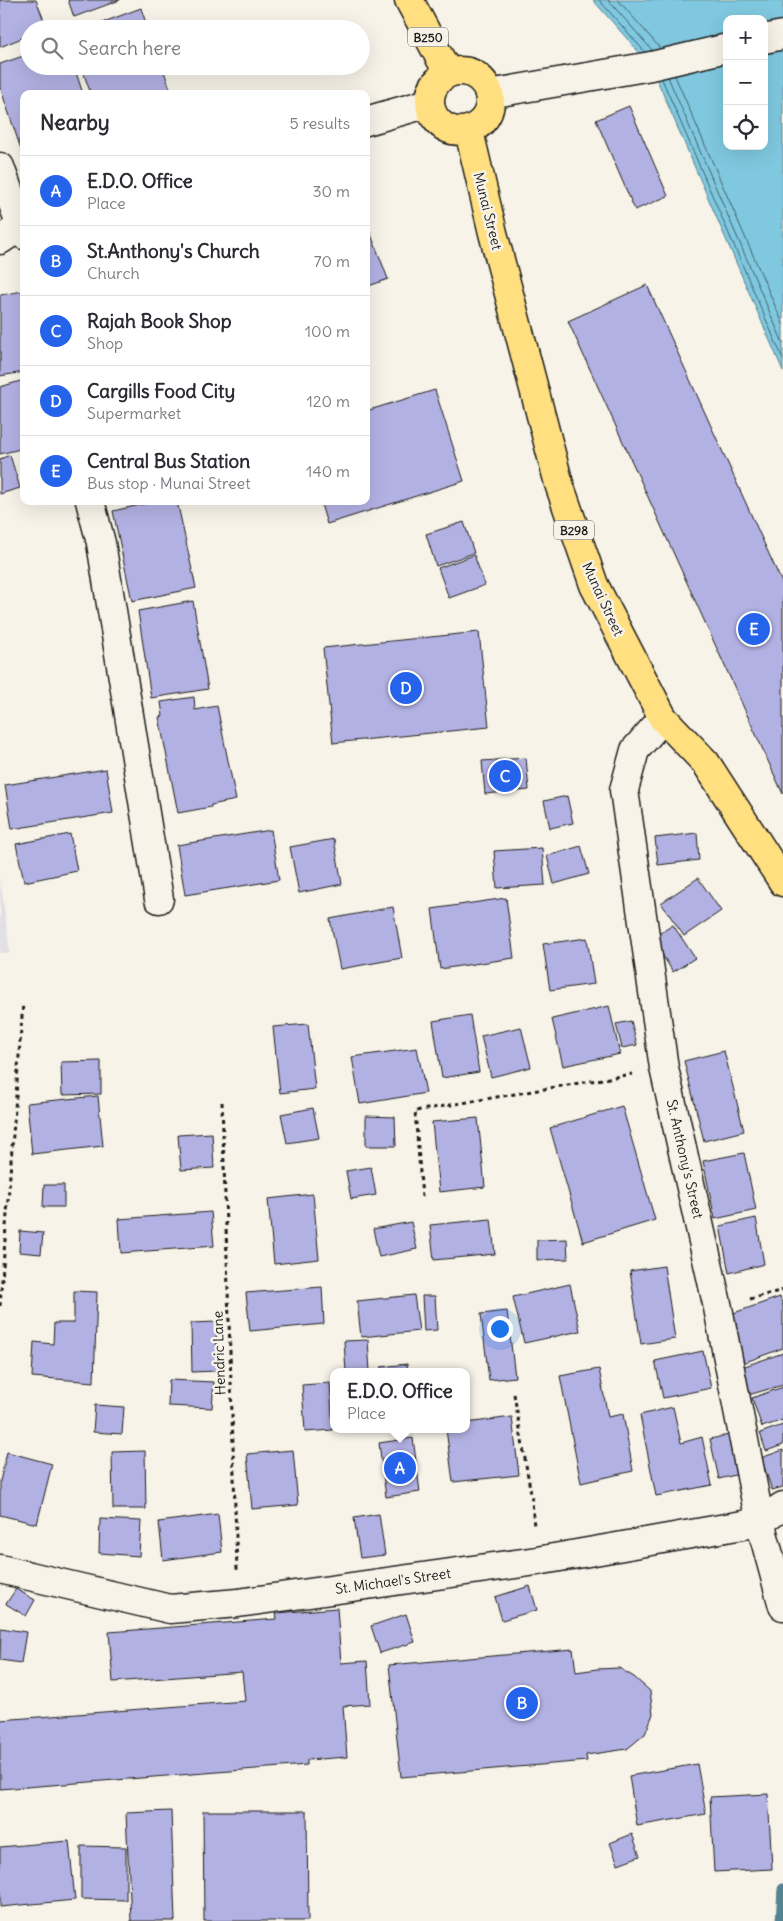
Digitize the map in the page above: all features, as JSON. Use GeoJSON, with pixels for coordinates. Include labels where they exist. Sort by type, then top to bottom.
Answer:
{"type":"FeatureCollection","features":[{"type":"Feature","properties":{"kind":"main road","name":"B250"},"geometry":{"type":"LineString","coordinates":[[409,0],[448,73]]}},
{"type":"Feature","properties":{"kind":"main road"},"geometry":{"type":"LineString","coordinates":[[460,71],[473,74],[484,82],[489,94],[490,110],[482,123],[469,131],[455,132],[443,127],[433,116],[429,103],[431,91],[437,80],[448,73],[460,71]]}},
{"type":"Feature","properties":{"kind":"main road","name":"Munai Street"},"geometry":{"type":"LineString","coordinates":[[469,131],[536,400],[568,510],[594,585],[663,718],[706,763],[783,882]]}},
{"type":"Feature","properties":{"kind":"street"},"geometry":{"type":"LineString","coordinates":[[768,38],[783,35]]}},
{"type":"Feature","properties":{"kind":"street"},"geometry":{"type":"LineString","coordinates":[[489,94],[651,66],[723,49]]}},
{"type":"Feature","properties":{"kind":"street"},"geometry":{"type":"LineString","coordinates":[[370,120],[429,103]]}},
{"type":"Feature","properties":{"kind":"street"},"geometry":{"type":"LineString","coordinates":[[0,167],[17,231]]}},
{"type":"Feature","properties":{"kind":"street"},"geometry":{"type":"LineString","coordinates":[[91,505],[101,544],[159,899]]}},
{"type":"Feature","properties":{"kind":"street","name":"St. Anthony's Street"},"geometry":{"type":"LineString","coordinates":[[663,718],[635,750],[624,790],[664,1068],[718,1308],[760,1522],[783,1606]]}},
{"type":"Feature","properties":{"kind":"street","name":"St. Michael's Street"},"geometry":{"type":"LineString","coordinates":[[0,1569],[170,1609],[238,1603],[537,1561],[760,1522],[783,1506]]}},
{"type":"Feature","properties":{"kind":"path"},"geometry":{"type":"LineString","coordinates":[[0,1306],[24,1003]]}},
{"type":"Feature","properties":{"kind":"path"},"geometry":{"type":"LineString","coordinates":[[422,1197],[415,1111],[664,1068]]}},
{"type":"Feature","properties":{"kind":"path","name":"Hendric Lane"},"geometry":{"type":"LineString","coordinates":[[222,1102],[238,1603]]}},
{"type":"Feature","properties":{"kind":"path"},"geometry":{"type":"LineString","coordinates":[[514,1394],[532,1500],[537,1561]]}},
{"type":"Feature","properties":{"kind":"shaded area"},"geometry":{"type":"Polygon","coordinates":[[[0,877],[10,953],[0,953],[0,877]]]}},
{"type":"Feature","properties":{"kind":"water"},"geometry":{"type":"Polygon","coordinates":[[[593,0],[783,0],[783,371],[651,66],[593,0]]]}},
{"type":"Feature","properties":{"kind":"building"},"geometry":{"type":"Polygon","coordinates":[[[0,0],[36,0],[44,20],[20,20],[20,39],[0,47],[0,0]]]}},
{"type":"Feature","properties":{"kind":"building"},"geometry":{"type":"Polygon","coordinates":[[[68,0],[120,0],[74,17],[68,0]]]}},
{"type":"Feature","properties":{"kind":"building"},"geometry":{"type":"Polygon","coordinates":[[[141,8],[145,20],[109,20],[141,8]]]}},
{"type":"Feature","properties":{"kind":"building"},"geometry":{"type":"Polygon","coordinates":[[[20,57],[20,75],[77,75],[82,90],[20,90],[20,146],[0,87],[0,64],[20,57]]]}},
{"type":"Feature","properties":{"kind":"building"},"geometry":{"type":"Polygon","coordinates":[[[84,75],[165,75],[171,90],[90,90],[84,75]]]}},
{"type":"Feature","properties":{"kind":"building"},"geometry":{"type":"Polygon","coordinates":[[[629,106],[668,196],[635,210],[596,120],[629,106]]]}},
{"type":"Feature","properties":{"kind":"building"},"geometry":{"type":"Polygon","coordinates":[[[370,232],[388,279],[370,286],[370,232]]]}},
{"type":"Feature","properties":{"kind":"building"},"geometry":{"type":"Polygon","coordinates":[[[647,285],[783,585],[783,794],[568,321],[647,285]]]}},
{"type":"Feature","properties":{"kind":"building"},"geometry":{"type":"Polygon","coordinates":[[[20,292],[20,373],[0,376],[0,295],[20,292]]]}},
{"type":"Feature","properties":{"kind":"building"},"geometry":{"type":"Polygon","coordinates":[[[20,381],[20,449],[0,454],[0,387],[20,381]]]}},
{"type":"Feature","properties":{"kind":"building"},"geometry":{"type":"Polygon","coordinates":[[[435,390],[464,481],[327,524],[321,505],[370,505],[370,410],[435,390]]]}},
{"type":"Feature","properties":{"kind":"building"},"geometry":{"type":"Polygon","coordinates":[[[10,455],[20,488],[0,494],[0,459],[10,455]]]}},
{"type":"Feature","properties":{"kind":"building"},"geometry":{"type":"Polygon","coordinates":[[[139,505],[178,505],[196,588],[132,601],[113,511],[139,505]]]}},
{"type":"Feature","properties":{"kind":"building"},"geometry":{"type":"Polygon","coordinates":[[[464,522],[474,553],[436,566],[426,534],[464,522]]]}},
{"type":"Feature","properties":{"kind":"building"},"geometry":{"type":"Polygon","coordinates":[[[474,555],[485,585],[449,598],[438,568],[474,555]]]}},
{"type":"Feature","properties":{"kind":"building"},"geometry":{"type":"Polygon","coordinates":[[[193,601],[208,689],[151,698],[138,611],[193,601]]]}},
{"type":"Feature","properties":{"kind":"building"},"geometry":{"type":"Polygon","coordinates":[[[479,632],[489,727],[333,743],[323,648],[479,632]]]}},
{"type":"Feature","properties":{"kind":"building"},"geometry":{"type":"Polygon","coordinates":[[[194,697],[195,710],[217,706],[236,800],[178,813],[159,717],[163,716],[161,702],[194,697]]]}},
{"type":"Feature","properties":{"kind":"building"},"geometry":{"type":"Polygon","coordinates":[[[526,758],[529,790],[485,794],[482,761],[526,758]]]}},
{"type":"Feature","properties":{"kind":"building"},"geometry":{"type":"Polygon","coordinates":[[[106,769],[113,813],[12,829],[5,785],[106,769]]]}},
{"type":"Feature","properties":{"kind":"building"},"geometry":{"type":"Polygon","coordinates":[[[567,796],[573,823],[550,828],[544,801],[567,796]]]}},
{"type":"Feature","properties":{"kind":"building"},"geometry":{"type":"Polygon","coordinates":[[[271,830],[279,880],[185,895],[177,845],[271,830]]]}},
{"type":"Feature","properties":{"kind":"building"},"geometry":{"type":"Polygon","coordinates":[[[697,833],[699,860],[658,865],[655,838],[697,833]]]}},
{"type":"Feature","properties":{"kind":"building"},"geometry":{"type":"Polygon","coordinates":[[[70,834],[77,871],[24,882],[16,844],[70,834]]]}},
{"type":"Feature","properties":{"kind":"building"},"geometry":{"type":"Polygon","coordinates":[[[334,839],[342,884],[299,893],[290,847],[334,839]]]}},
{"type":"Feature","properties":{"kind":"building"},"geometry":{"type":"Polygon","coordinates":[[[581,846],[589,874],[554,884],[547,856],[581,846]]]}},
{"type":"Feature","properties":{"kind":"building"},"geometry":{"type":"Polygon","coordinates":[[[542,848],[545,885],[497,888],[494,851],[542,848]]]}},
{"type":"Feature","properties":{"kind":"building"},"geometry":{"type":"Polygon","coordinates":[[[698,878],[721,911],[684,936],[661,903],[698,878]]]}},
{"type":"Feature","properties":{"kind":"building"},"geometry":{"type":"Polygon","coordinates":[[[506,898],[514,958],[440,969],[432,909],[506,898]]]}},
{"type":"Feature","properties":{"kind":"building"},"geometry":{"type":"Polygon","coordinates":[[[393,907],[402,958],[340,969],[330,919],[393,907]]]}},
{"type":"Feature","properties":{"kind":"building"},"geometry":{"type":"Polygon","coordinates":[[[673,925],[695,958],[673,972],[652,938],[673,925]]]}},
{"type":"Feature","properties":{"kind":"building"},"geometry":{"type":"Polygon","coordinates":[[[587,938],[594,984],[550,990],[543,944],[587,938]]]}},
{"type":"Feature","properties":{"kind":"building"},"geometry":{"type":"Polygon","coordinates":[[[609,1006],[620,1054],[563,1066],[552,1019],[609,1006]]]}},
{"type":"Feature","properties":{"kind":"building"},"geometry":{"type":"Polygon","coordinates":[[[470,1015],[479,1072],[442,1078],[433,1021],[470,1015]]]}},
{"type":"Feature","properties":{"kind":"building"},"geometry":{"type":"Polygon","coordinates":[[[631,1021],[637,1045],[622,1048],[616,1024],[631,1021]]]}},
{"type":"Feature","properties":{"kind":"building"},"geometry":{"type":"Polygon","coordinates":[[[308,1024],[315,1089],[280,1093],[273,1027],[308,1024]]]}},
{"type":"Feature","properties":{"kind":"building"},"geometry":{"type":"Polygon","coordinates":[[[521,1027],[531,1067],[491,1077],[481,1036],[521,1027]]]}},
{"type":"Feature","properties":{"kind":"building"},"geometry":{"type":"Polygon","coordinates":[[[417,1048],[426,1093],[360,1104],[352,1057],[417,1048]]]}},
{"type":"Feature","properties":{"kind":"building"},"geometry":{"type":"Polygon","coordinates":[[[724,1051],[744,1131],[704,1141],[684,1061],[724,1051]]]}},
{"type":"Feature","properties":{"kind":"building"},"geometry":{"type":"Polygon","coordinates":[[[101,1061],[101,1094],[62,1095],[61,1062],[101,1061]]]}},
{"type":"Feature","properties":{"kind":"building"},"geometry":{"type":"Polygon","coordinates":[[[98,1096],[103,1146],[32,1154],[27,1103],[98,1096]]]}},
{"type":"Feature","properties":{"kind":"building"},"geometry":{"type":"Polygon","coordinates":[[[622,1106],[655,1220],[583,1242],[550,1128],[622,1106]]]}},
{"type":"Feature","properties":{"kind":"building"},"geometry":{"type":"Polygon","coordinates":[[[313,1108],[319,1138],[287,1143],[281,1114],[313,1108]]]}},
{"type":"Feature","properties":{"kind":"building"},"geometry":{"type":"Polygon","coordinates":[[[366,1116],[395,1117],[396,1146],[366,1146],[366,1116]]]}},
{"type":"Feature","properties":{"kind":"building"},"geometry":{"type":"Polygon","coordinates":[[[478,1118],[485,1187],[439,1192],[432,1122],[478,1118]]]}},
{"type":"Feature","properties":{"kind":"building"},"geometry":{"type":"Polygon","coordinates":[[[212,1133],[214,1168],[181,1170],[178,1135],[212,1133]]]}},
{"type":"Feature","properties":{"kind":"building"},"geometry":{"type":"Polygon","coordinates":[[[744,1153],[756,1210],[715,1219],[703,1161],[744,1153]]]}},
{"type":"Feature","properties":{"kind":"building"},"geometry":{"type":"Polygon","coordinates":[[[371,1167],[376,1195],[351,1199],[346,1171],[371,1167]]]}},
{"type":"Feature","properties":{"kind":"building"},"geometry":{"type":"Polygon","coordinates":[[[44,1185],[64,1185],[64,1207],[43,1207],[44,1185]]]}},
{"type":"Feature","properties":{"kind":"building"},"geometry":{"type":"Polygon","coordinates":[[[313,1194],[319,1259],[274,1264],[268,1199],[313,1194]]]}},
{"type":"Feature","properties":{"kind":"building"},"geometry":{"type":"Polygon","coordinates":[[[211,1212],[214,1246],[121,1253],[119,1219],[211,1212]]]}},
{"type":"Feature","properties":{"kind":"building"},"geometry":{"type":"Polygon","coordinates":[[[756,1218],[764,1264],[729,1273],[720,1226],[756,1218]]]}},
{"type":"Feature","properties":{"kind":"building"},"geometry":{"type":"Polygon","coordinates":[[[491,1219],[495,1254],[434,1260],[430,1225],[491,1219]]]}},
{"type":"Feature","properties":{"kind":"building"},"geometry":{"type":"Polygon","coordinates":[[[411,1222],[417,1249],[379,1257],[373,1229],[411,1222]]]}},
{"type":"Feature","properties":{"kind":"building"},"geometry":{"type":"Polygon","coordinates":[[[20,1231],[43,1233],[41,1254],[19,1252],[20,1231]]]}},
{"type":"Feature","properties":{"kind":"building"},"geometry":{"type":"Polygon","coordinates":[[[567,1239],[568,1259],[537,1260],[537,1240],[567,1239]]]}},
{"type":"Feature","properties":{"kind":"building"},"geometry":{"type":"Polygon","coordinates":[[[664,1266],[675,1339],[641,1344],[630,1271],[664,1266]]]}},
{"type":"Feature","properties":{"kind":"building"},"geometry":{"type":"Polygon","coordinates":[[[570,1284],[580,1331],[524,1343],[513,1297],[570,1284]]]}},
{"type":"Feature","properties":{"kind":"building"},"geometry":{"type":"Polygon","coordinates":[[[322,1287],[324,1324],[250,1331],[246,1293],[322,1287]]]}},
{"type":"Feature","properties":{"kind":"building"},"geometry":{"type":"Polygon","coordinates":[[[74,1291],[97,1292],[94,1382],[32,1377],[34,1342],[53,1344],[54,1323],[74,1323],[74,1291]]]}},
{"type":"Feature","properties":{"kind":"building"},"geometry":{"type":"Polygon","coordinates":[[[414,1295],[419,1331],[361,1337],[357,1301],[414,1295]]]}},
{"type":"Feature","properties":{"kind":"building"},"geometry":{"type":"Polygon","coordinates":[[[422,1296],[435,1296],[437,1330],[424,1331],[422,1296]]]}},
{"type":"Feature","properties":{"kind":"building"},"geometry":{"type":"Polygon","coordinates":[[[780,1297],[783,1306],[783,1348],[743,1363],[728,1315],[780,1297]]]}},
{"type":"Feature","properties":{"kind":"building"},"geometry":{"type":"Polygon","coordinates":[[[507,1311],[515,1377],[489,1380],[481,1314],[507,1311]]]}},
{"type":"Feature","properties":{"kind":"building"},"geometry":{"type":"Polygon","coordinates":[[[216,1322],[217,1371],[192,1372],[191,1323],[216,1322]]]}},
{"type":"Feature","properties":{"kind":"building"},"geometry":{"type":"Polygon","coordinates":[[[368,1340],[370,1368],[346,1368],[344,1341],[368,1340]]]}},
{"type":"Feature","properties":{"kind":"building"},"geometry":{"type":"Polygon","coordinates":[[[703,1351],[711,1388],[663,1398],[655,1361],[703,1351]]]}},
{"type":"Feature","properties":{"kind":"building"},"geometry":{"type":"Polygon","coordinates":[[[783,1353],[783,1385],[748,1395],[742,1367],[783,1353]]]}},
{"type":"Feature","properties":{"kind":"building"},"geometry":{"type":"Polygon","coordinates":[[[407,1364],[408,1368],[381,1368],[407,1364]]]}},
{"type":"Feature","properties":{"kind":"building"},"geometry":{"type":"Polygon","coordinates":[[[599,1369],[608,1417],[623,1414],[633,1471],[581,1483],[560,1376],[599,1369]]]}},
{"type":"Feature","properties":{"kind":"building"},"geometry":{"type":"Polygon","coordinates":[[[169,1380],[214,1382],[212,1408],[168,1406],[169,1380]]]}},
{"type":"Feature","properties":{"kind":"building"},"geometry":{"type":"Polygon","coordinates":[[[330,1383],[330,1430],[305,1432],[302,1385],[330,1383]]]}},
{"type":"Feature","properties":{"kind":"building"},"geometry":{"type":"Polygon","coordinates":[[[783,1387],[783,1420],[762,1427],[752,1398],[783,1387]]]}},
{"type":"Feature","properties":{"kind":"building"},"geometry":{"type":"Polygon","coordinates":[[[95,1405],[124,1407],[122,1434],[93,1432],[95,1405]]]}},
{"type":"Feature","properties":{"kind":"building"},"geometry":{"type":"Polygon","coordinates":[[[673,1407],[681,1443],[702,1437],[712,1485],[656,1496],[640,1415],[673,1407]]]}},
{"type":"Feature","properties":{"kind":"building"},"geometry":{"type":"Polygon","coordinates":[[[512,1417],[519,1475],[453,1482],[447,1433],[470,1433],[470,1422],[512,1417]]]}},
{"type":"Feature","properties":{"kind":"building"},"geometry":{"type":"Polygon","coordinates":[[[783,1425],[783,1445],[766,1451],[760,1433],[783,1425]]]}},
{"type":"Feature","properties":{"kind":"building"},"geometry":{"type":"Polygon","coordinates":[[[729,1435],[739,1474],[719,1479],[710,1439],[729,1435]]]}},
{"type":"Feature","properties":{"kind":"building"},"geometry":{"type":"Polygon","coordinates":[[[413,1438],[420,1492],[386,1497],[379,1443],[413,1438]]]}},
{"type":"Feature","properties":{"kind":"building"},"geometry":{"type":"Polygon","coordinates":[[[293,1450],[298,1505],[252,1509],[247,1454],[293,1450]]]}},
{"type":"Feature","properties":{"kind":"building"},"geometry":{"type":"Polygon","coordinates":[[[783,1450],[783,1487],[772,1490],[761,1458],[783,1450]]]}},
{"type":"Feature","properties":{"kind":"building"},"geometry":{"type":"Polygon","coordinates":[[[145,1451],[146,1509],[113,1509],[112,1452],[145,1451]]]}},
{"type":"Feature","properties":{"kind":"building"},"geometry":{"type":"Polygon","coordinates":[[[7,1452],[52,1464],[37,1524],[0,1515],[0,1481],[7,1452]]]}},
{"type":"Feature","properties":{"kind":"building"},"geometry":{"type":"Polygon","coordinates":[[[218,1514],[222,1552],[163,1560],[159,1522],[218,1514]]]}},
{"type":"Feature","properties":{"kind":"building"},"geometry":{"type":"Polygon","coordinates":[[[379,1514],[385,1555],[360,1558],[354,1518],[379,1514]]]}},
{"type":"Feature","properties":{"kind":"building"},"geometry":{"type":"Polygon","coordinates":[[[100,1519],[141,1521],[139,1556],[99,1553],[100,1519]]]}},
{"type":"Feature","properties":{"kind":"building"},"geometry":{"type":"Polygon","coordinates":[[[530,1586],[537,1610],[502,1620],[495,1597],[530,1586]]]}},
{"type":"Feature","properties":{"kind":"building"},"geometry":{"type":"Polygon","coordinates":[[[16,1589],[35,1600],[26,1616],[6,1604],[16,1589]]]}},
{"type":"Feature","properties":{"kind":"building"},"geometry":{"type":"Polygon","coordinates":[[[337,1608],[341,1663],[367,1661],[370,1704],[343,1706],[347,1757],[307,1760],[307,1765],[0,1789],[0,1720],[245,1701],[242,1672],[113,1682],[109,1632],[277,1619],[276,1613],[337,1608]]]}},
{"type":"Feature","properties":{"kind":"building"},"geometry":{"type":"Polygon","coordinates":[[[406,1614],[415,1642],[380,1653],[371,1626],[406,1614]]]}},
{"type":"Feature","properties":{"kind":"building"},"geometry":{"type":"Polygon","coordinates":[[[1,1628],[26,1632],[21,1663],[0,1660],[1,1628]]]}},
{"type":"Feature","properties":{"kind":"building"},"geometry":{"type":"Polygon","coordinates":[[[573,1649],[576,1672],[619,1668],[634,1677],[650,1691],[653,1714],[645,1734],[627,1749],[586,1755],[587,1761],[401,1777],[389,1665],[573,1649]]]}},
{"type":"Feature","properties":{"kind":"building"},"geometry":{"type":"Polygon","coordinates":[[[697,1764],[706,1814],[637,1826],[629,1776],[697,1764]]]}},
{"type":"Feature","properties":{"kind":"building"},"geometry":{"type":"Polygon","coordinates":[[[768,1794],[772,1869],[714,1872],[710,1797],[768,1794]]]}},
{"type":"Feature","properties":{"kind":"building"},"geometry":{"type":"Polygon","coordinates":[[[171,1811],[175,1921],[131,1921],[126,1813],[171,1811]]]}},
{"type":"Feature","properties":{"kind":"building"},"geometry":{"type":"Polygon","coordinates":[[[203,1811],[307,1811],[308,1921],[204,1921],[203,1811]]]}},
{"type":"Feature","properties":{"kind":"building"},"geometry":{"type":"Polygon","coordinates":[[[632,1834],[640,1856],[618,1864],[610,1843],[632,1834]]]}},
{"type":"Feature","properties":{"kind":"building"},"geometry":{"type":"Polygon","coordinates":[[[69,1841],[75,1900],[0,1907],[0,1847],[69,1841]]]}},
{"type":"Feature","properties":{"kind":"building"},"geometry":{"type":"Polygon","coordinates":[[[81,1846],[126,1847],[126,1900],[81,1899],[81,1846]]]}},
{"type":"Feature","properties":{"kind":"waterway"},"geometry":{"type":"LineString","coordinates":[[781,1921],[783,1889]]}},
{"type":"Feature","properties":{"kind":"place","name":"Central Bus Station"},"geometry":{"type":"Point","coordinates":[754,629]}},
{"type":"Feature","properties":{"kind":"place","name":"Cargills Food City"},"geometry":{"type":"Point","coordinates":[406,688]}},
{"type":"Feature","properties":{"kind":"place","name":"Rajah Book Shop"},"geometry":{"type":"Point","coordinates":[505,776]}},
{"type":"Feature","properties":{"kind":"place","name":"E.D.O. Office"},"geometry":{"type":"Point","coordinates":[400,1468]}},
{"type":"Feature","properties":{"kind":"place","name":"St.Anthony's Church"},"geometry":{"type":"Point","coordinates":[522,1703]}}]}
